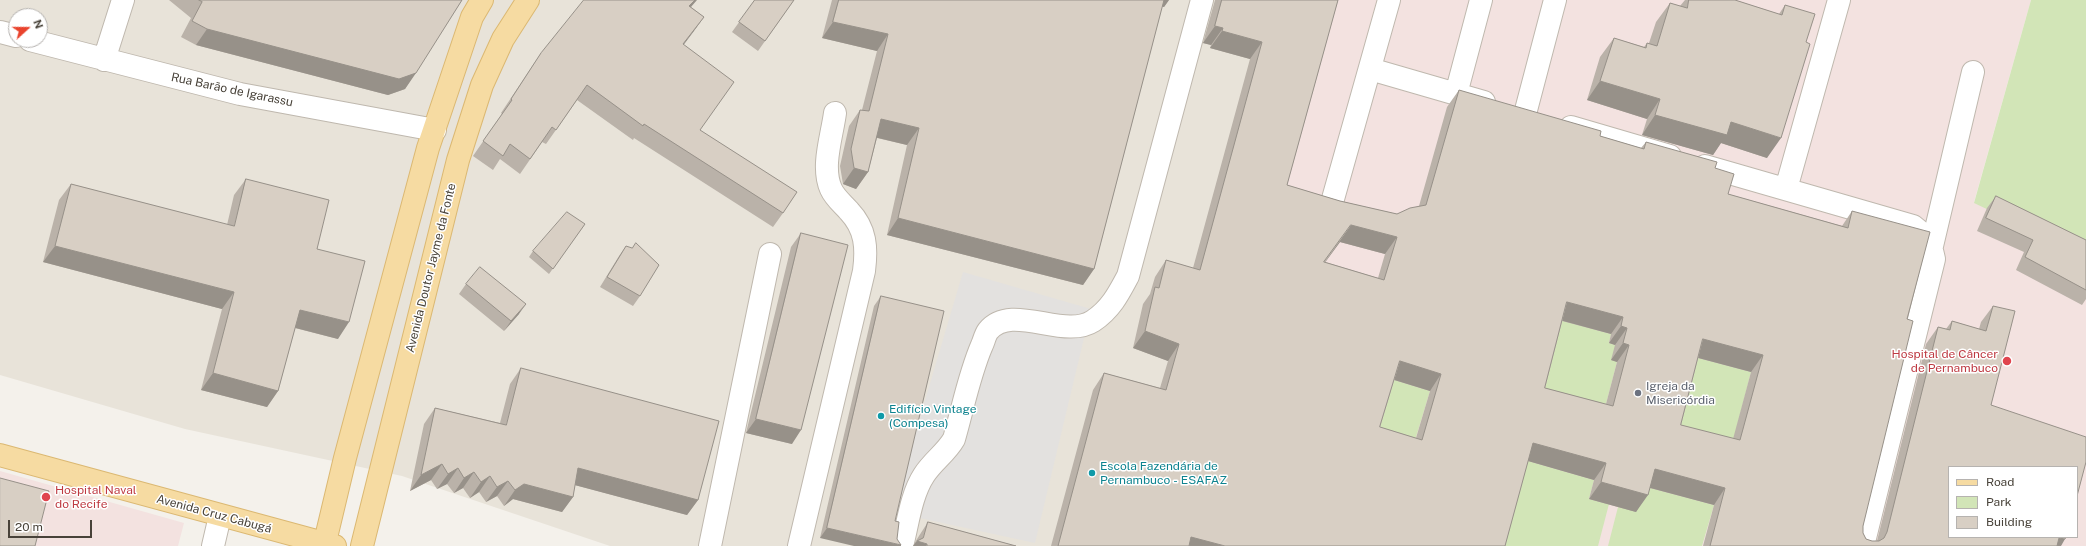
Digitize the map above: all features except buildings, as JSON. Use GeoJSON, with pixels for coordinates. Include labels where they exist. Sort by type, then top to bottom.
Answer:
{"type":"FeatureCollection","features":[{"type":"Feature","properties":{"kind":"main road"},"geometry":{"type":"LineString","coordinates":[[328,545],[347,450],[428,148],[472,17],[482,0]]}},
{"type":"Feature","properties":{"kind":"main road","name":"Avenida Doutor Jayme da Fonte"},"geometry":{"type":"LineString","coordinates":[[362,546],[458,160],[482,85],[503,39],[528,0]]}},
{"type":"Feature","properties":{"kind":"main road","name":"Avenida Cruz Cabugá"},"geometry":{"type":"LineString","coordinates":[[0,455],[328,545]]}},
{"type":"Feature","properties":{"kind":"street"},"geometry":{"type":"LineString","coordinates":[[104,60],[122,0]]}},
{"type":"Feature","properties":{"kind":"street"},"geometry":{"type":"LineString","coordinates":[[902,546],[914,496],[923,476],[950,446],[954,439],[977,357],[988,331],[1006,321],[1020,320],[1062,326],[1081,326],[1092,322],[1107,310],[1116,300],[1128,276],[1202,0]]}},
{"type":"Feature","properties":{"kind":"street"},"geometry":{"type":"LineString","coordinates":[[1331,206],[1389,0]]}},
{"type":"Feature","properties":{"kind":"street"},"geometry":{"type":"LineString","coordinates":[[1456,94],[1481,0]]}},
{"type":"Feature","properties":{"kind":"street"},"geometry":{"type":"LineString","coordinates":[[1538,118],[1555,0]]}},
{"type":"Feature","properties":{"kind":"street"},"geometry":{"type":"LineString","coordinates":[[1786,189],[1839,0]]}},
{"type":"Feature","properties":{"kind":"street","name":"Rua Barão de Igarassu"},"geometry":{"type":"LineString","coordinates":[[48,45],[240,94],[435,130]]}},
{"type":"Feature","properties":{"kind":"street"},"geometry":{"type":"LineString","coordinates":[[1370,69],[1913,226],[1925,235],[1932,246]]}},
{"type":"Feature","properties":{"kind":"street"},"geometry":{"type":"LineString","coordinates":[[1863,546],[1934,259],[1932,246],[1973,72]]}},
{"type":"Feature","properties":{"kind":"street"},"geometry":{"type":"LineString","coordinates":[[799,546],[864,271],[866,253],[866,240],[861,227],[854,216],[831,190],[828,178],[827,164],[835,113]]}},
{"type":"Feature","properties":{"kind":"street"},"geometry":{"type":"LineString","coordinates":[[710,546],[770,254]]}},
{"type":"Feature","properties":{"kind":"street"},"geometry":{"type":"LineString","coordinates":[[213,546],[220,516]]}},
{"type":"Feature","properties":{"kind":"shaded area"},"geometry":{"type":"Polygon","coordinates":[[[0,0],[1323,0],[1137,546],[610,546],[402,476],[185,429],[0,375],[0,0]]]}},
{"type":"Feature","properties":{"kind":"shaded area"},"geometry":{"type":"Polygon","coordinates":[[[1336,0],[2031,0],[1974,202],[2086,256],[2086,546],[1183,546],[1336,0]]]}},
{"type":"Feature","properties":{"kind":"shaded area"},"geometry":{"type":"Polygon","coordinates":[[[963,272],[1091,309],[1035,543],[892,512],[963,272]]]}},
{"type":"Feature","properties":{"kind":"shaded area","name":"Hospital Naval do Recife"},"geometry":{"type":"Polygon","coordinates":[[[0,471],[184,523],[178,546],[0,546],[0,471]]]}},
{"type":"Feature","properties":{"kind":"green space"},"geometry":{"type":"Polygon","coordinates":[[[2031,0],[2086,0],[2086,256],[1974,203],[2031,0]]]}},
{"type":"Feature","properties":{"kind":"green space"},"geometry":{"type":"Polygon","coordinates":[[[1556,319],[1611,334],[1609,343],[1615,345],[1617,362],[1601,423],[1533,405],[1556,319]]]}},
{"type":"Feature","properties":{"kind":"green space"},"geometry":{"type":"Polygon","coordinates":[[[1691,356],[1751,372],[1729,457],[1669,442],[1691,356]]]}},
{"type":"Feature","properties":{"kind":"green space"},"geometry":{"type":"Polygon","coordinates":[[[1388,378],[1430,391],[1410,457],[1360,428],[1388,378]]]}},
{"type":"Feature","properties":{"kind":"green space"},"geometry":{"type":"Polygon","coordinates":[[[1521,459],[1594,480],[1589,499],[1609,504],[1598,546],[1498,546],[1521,459]]]}},
{"type":"Feature","properties":{"kind":"green space"},"geometry":{"type":"Polygon","coordinates":[[[1643,486],[1714,505],[1702,546],[1608,546],[1618,507],[1636,511],[1643,486]]]}},
{"type":"Feature","properties":{"kind":"place","name":"Hospital de Câncer de Pernambuco"},"geometry":{"type":"Point","coordinates":[2007,361]}},
{"type":"Feature","properties":{"kind":"place","name":"Igreja da Misericórdia"},"geometry":{"type":"Point","coordinates":[1638,393]}},
{"type":"Feature","properties":{"kind":"place","name":"Edifício Vintage (Compesa)"},"geometry":{"type":"Point","coordinates":[881,416]}},
{"type":"Feature","properties":{"kind":"place","name":"Escola Fazendária de Pernambuco - ESAFAZ"},"geometry":{"type":"Point","coordinates":[1092,473]}},
{"type":"Feature","properties":{"kind":"place","name":"Hospital Naval do Recife"},"geometry":{"type":"Point","coordinates":[46,497]}}]}
